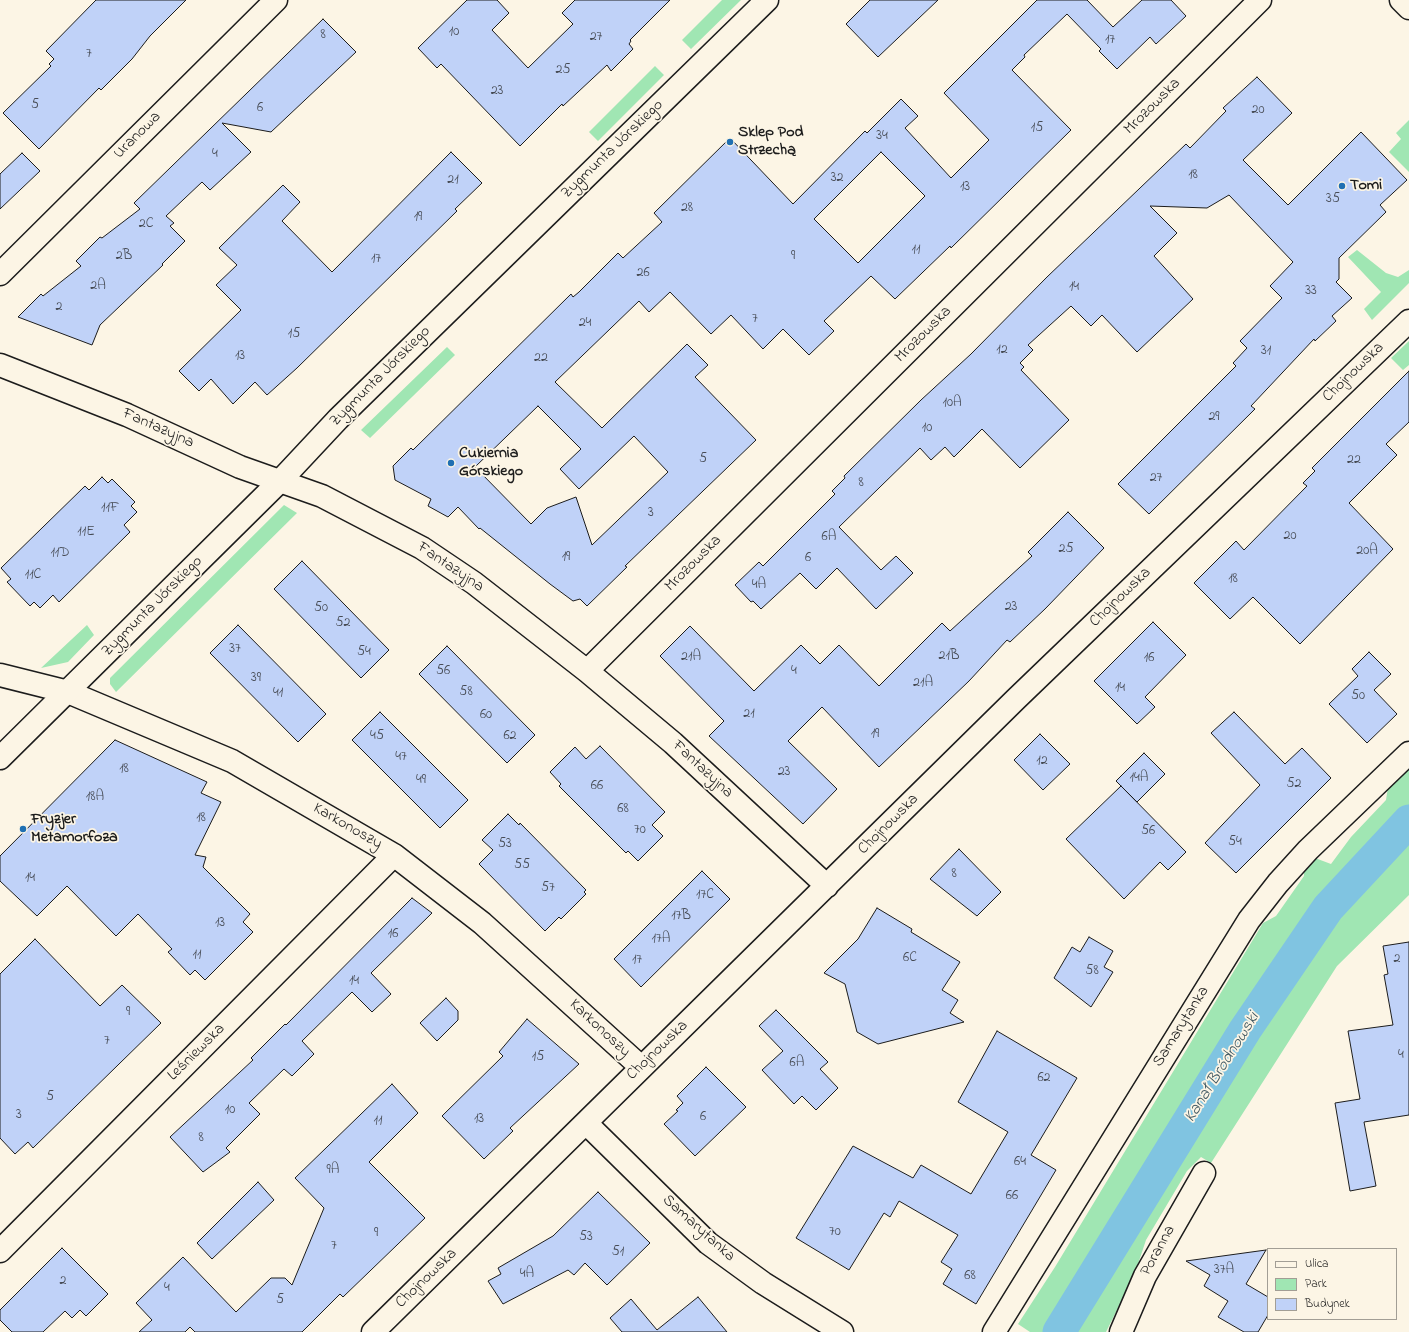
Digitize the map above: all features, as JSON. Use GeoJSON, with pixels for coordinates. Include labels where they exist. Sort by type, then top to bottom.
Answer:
{"type":"FeatureCollection","features":[{"type":"Feature","properties":{"kind":"street","name":"Uranowa"},"geometry":{"type":"LineString","coordinates":[[0,274],[276,0]]}},
{"type":"Feature","properties":{"kind":"street","name":"Zygmunta Jórskiego"},"geometry":{"type":"LineString","coordinates":[[0,758],[280,481],[338,419],[766,0]]}},
{"type":"Feature","properties":{"kind":"street","name":"Mrozowska"},"geometry":{"type":"LineString","coordinates":[[587,671],[1260,0]]}},
{"type":"Feature","properties":{"kind":"street"},"geometry":{"type":"LineString","coordinates":[[1401,0],[1409,8]]}},
{"type":"Feature","properties":{"kind":"street","name":"Chojnowska"},"geometry":{"type":"LineString","coordinates":[[373,1332],[1016,699],[1409,321]]}},
{"type":"Feature","properties":{"kind":"street","name":"Fantazyjna"},"geometry":{"type":"LineString","coordinates":[[0,365],[86,397],[240,467],[322,496],[422,548],[474,583],[587,671],[673,743],[827,886]]}},
{"type":"Feature","properties":{"kind":"street","name":"Karkonoszy"},"geometry":{"type":"LineString","coordinates":[[0,675],[68,692],[232,761],[394,855],[482,922],[641,1067]]}},
{"type":"Feature","properties":{"kind":"street","name":"Samarytanka"},"geometry":{"type":"LineString","coordinates":[[994,1332],[1249,920],[1278,883],[1308,850],[1409,753]]}},
{"type":"Feature","properties":{"kind":"street","name":"Leśniewska"},"geometry":{"type":"LineString","coordinates":[[0,1251],[394,855]]}},
{"type":"Feature","properties":{"kind":"street","name":"Samarytanka"},"geometry":{"type":"LineString","coordinates":[[586,1123],[708,1242],[763,1283],[842,1332]]}},
{"type":"Feature","properties":{"kind":"street","name":"Poranna"},"geometry":{"type":"LineString","coordinates":[[1121,1332],[1145,1276],[1204,1173]]}},
{"type":"Feature","properties":{"kind":"green space"},"geometry":{"type":"Polygon","coordinates":[[[722,0],[741,0],[691,49],[682,40],[722,0]]]}},
{"type":"Feature","properties":{"kind":"green space"},"geometry":{"type":"Polygon","coordinates":[[[655,66],[664,75],[598,141],[589,132],[655,66]]]}},
{"type":"Feature","properties":{"kind":"green space"},"geometry":{"type":"Polygon","coordinates":[[[1409,120],[1409,172],[1389,152],[1401,139],[1396,133],[1409,120]]]}},
{"type":"Feature","properties":{"kind":"green space"},"geometry":{"type":"Polygon","coordinates":[[[1357,250],[1386,273],[1398,277],[1409,270],[1409,283],[1372,320],[1364,309],[1381,292],[1348,257],[1357,250]]]}},
{"type":"Feature","properties":{"kind":"green space"},"geometry":{"type":"Polygon","coordinates":[[[1409,341],[1409,365],[1403,370],[1391,358],[1409,341]]]}},
{"type":"Feature","properties":{"kind":"green space"},"geometry":{"type":"Polygon","coordinates":[[[447,347],[455,355],[370,438],[361,430],[447,347]]]}},
{"type":"Feature","properties":{"kind":"green space"},"geometry":{"type":"Polygon","coordinates":[[[284,505],[297,513],[116,692],[110,684],[110,678],[284,505]]]}},
{"type":"Feature","properties":{"kind":"green space"},"geometry":{"type":"Polygon","coordinates":[[[87,625],[94,635],[68,662],[41,668],[87,625]]]}},
{"type":"Feature","properties":{"kind":"green space"},"geometry":{"type":"Polygon","coordinates":[[[1409,764],[1409,805],[1343,879],[1297,936],[1203,1078],[1047,1332],[1030,1332],[1018,1324],[1055,1267],[1263,923],[1276,916],[1304,876],[1304,870],[1315,858],[1331,864],[1351,837],[1386,800],[1388,787],[1409,764]]]}},
{"type":"Feature","properties":{"kind":"green space"},"geometry":{"type":"Polygon","coordinates":[[[1409,832],[1409,895],[1337,966],[1211,1163],[1201,1157],[1187,1171],[1146,1240],[1134,1276],[1106,1332],[1070,1332],[1204,1115],[1317,939],[1409,832]]]}},
{"type":"Feature","properties":{"kind":"building"},"geometry":{"type":"Polygon","coordinates":[[[96,0],[186,0],[150,36],[132,59],[101,90],[99,88],[39,149],[3,113],[51,66],[49,64],[54,59],[46,51],[96,0]]]}},
{"type":"Feature","properties":{"kind":"building"},"geometry":{"type":"Polygon","coordinates":[[[467,0],[497,0],[509,13],[492,30],[528,68],[573,24],[562,13],[575,0],[670,0],[630,40],[631,41],[629,44],[633,49],[611,71],[607,65],[563,106],[562,104],[520,146],[441,64],[437,68],[418,48],[467,0]]]}},
{"type":"Feature","properties":{"kind":"building"},"geometry":{"type":"Polygon","coordinates":[[[870,0],[938,0],[878,57],[846,24],[870,0]]]}},
{"type":"Feature","properties":{"kind":"building"},"geometry":{"type":"Polygon","coordinates":[[[1037,0],[1087,0],[1113,27],[1142,0],[1171,0],[1186,16],[1156,44],[1150,37],[1117,69],[1099,51],[1101,49],[1067,14],[1024,55],[1025,57],[1012,70],[1071,130],[951,248],[950,246],[895,299],[871,276],[824,321],[834,331],[809,355],[783,329],[763,349],[731,315],[711,334],[670,292],[649,312],[639,301],[555,382],[602,428],[687,344],[708,365],[695,377],[756,440],[625,566],[627,567],[587,606],[580,599],[573,601],[550,584],[480,528],[479,529],[458,507],[448,517],[428,506],[431,499],[395,480],[393,466],[411,448],[413,450],[571,294],[573,297],[579,292],[618,253],[623,258],[662,222],[654,213],[730,138],[793,204],[865,131],[867,133],[901,99],[918,116],[905,128],[951,178],[989,140],[944,93],[1037,0]],[[881,152],[814,219],[858,263],[925,196],[881,152]],[[538,406],[475,467],[531,524],[547,508],[576,497],[592,545],[668,472],[634,436],[579,489],[560,469],[581,449],[538,406]]]}},
{"type":"Feature","properties":{"kind":"building"},"geometry":{"type":"Polygon","coordinates":[[[323,19],[356,52],[271,132],[222,123],[251,152],[210,190],[202,182],[166,216],[174,223],[170,226],[185,241],[162,264],[163,265],[100,325],[92,345],[18,317],[41,294],[43,296],[81,266],[76,261],[100,237],[102,238],[140,209],[134,203],[323,19]]]}},
{"type":"Feature","properties":{"kind":"building"},"geometry":{"type":"Polygon","coordinates":[[[1257,77],[1292,113],[1243,160],[1288,205],[1361,132],[1407,180],[1380,205],[1386,212],[1339,258],[1339,279],[1336,282],[1352,298],[1332,316],[1336,321],[1315,341],[1314,339],[1251,406],[1255,409],[1149,514],[1118,484],[1236,366],[1233,363],[1247,348],[1240,341],[1282,298],[1270,286],[1293,262],[1229,195],[1207,208],[1150,206],[1177,233],[1154,256],[1193,299],[1137,352],[1102,315],[1091,326],[1071,306],[1028,345],[1033,350],[1020,363],[1024,367],[1021,370],[1069,420],[1020,468],[982,429],[954,457],[945,447],[931,460],[920,448],[839,527],[881,570],[896,556],[913,573],[876,609],[837,568],[816,589],[800,573],[761,609],[753,601],[751,602],[735,585],[759,562],[763,566],[835,494],[832,491],[845,478],[844,476],[921,400],[971,354],[1047,277],[1186,144],[1190,148],[1226,111],[1223,108],[1257,77]]]}},
{"type":"Feature","properties":{"kind":"building"},"geometry":{"type":"Polygon","coordinates":[[[451,152],[482,183],[455,209],[457,211],[297,368],[267,395],[255,382],[233,404],[211,379],[199,391],[179,371],[241,310],[216,285],[237,265],[219,248],[283,185],[300,202],[282,221],[332,272],[451,152]]]}},
{"type":"Feature","properties":{"kind":"building"},"geometry":{"type":"Polygon","coordinates":[[[22,153],[40,171],[0,209],[0,174],[22,153]]]}},
{"type":"Feature","properties":{"kind":"building"},"geometry":{"type":"Polygon","coordinates":[[[1409,371],[1409,422],[1386,444],[1397,455],[1349,503],[1393,549],[1300,644],[1253,597],[1230,619],[1194,583],[1236,541],[1244,550],[1307,486],[1303,483],[1315,471],[1312,468],[1409,371]]]}},
{"type":"Feature","properties":{"kind":"building"},"geometry":{"type":"Polygon","coordinates":[[[102,477],[108,483],[112,479],[135,502],[131,506],[137,512],[124,525],[130,532],[59,602],[53,595],[40,608],[34,602],[30,606],[7,582],[11,579],[1,568],[85,486],[89,490],[102,477]]]}},
{"type":"Feature","properties":{"kind":"building"},"geometry":{"type":"Polygon","coordinates":[[[1068,512],[1104,548],[1045,609],[1010,642],[1007,640],[969,681],[879,767],[822,707],[788,741],[837,789],[803,824],[709,736],[724,721],[660,656],[690,626],[754,691],[801,645],[820,664],[839,645],[879,686],[942,623],[950,631],[1032,556],[1028,552],[1068,512]]]}},
{"type":"Feature","properties":{"kind":"building"},"geometry":{"type":"Polygon","coordinates":[[[302,561],[389,650],[361,678],[274,589],[302,561]]]}},
{"type":"Feature","properties":{"kind":"building"},"geometry":{"type":"Polygon","coordinates":[[[1153,622],[1186,655],[1145,697],[1155,707],[1137,724],[1094,681],[1153,622]]]}},
{"type":"Feature","properties":{"kind":"building"},"geometry":{"type":"Polygon","coordinates":[[[238,625],[326,714],[298,742],[210,653],[238,625]]]}},
{"type":"Feature","properties":{"kind":"building"},"geometry":{"type":"Polygon","coordinates":[[[447,646],[535,735],[507,763],[419,674],[447,646]]]}},
{"type":"Feature","properties":{"kind":"building"},"geometry":{"type":"Polygon","coordinates":[[[1369,652],[1391,674],[1374,690],[1397,714],[1367,743],[1329,704],[1358,676],[1352,669],[1369,652]]]}},
{"type":"Feature","properties":{"kind":"building"},"geometry":{"type":"Polygon","coordinates":[[[380,712],[468,800],[440,828],[352,740],[380,712]]]}},
{"type":"Feature","properties":{"kind":"building"},"geometry":{"type":"Polygon","coordinates":[[[1234,712],[1285,764],[1302,748],[1331,778],[1236,873],[1205,843],[1260,785],[1211,733],[1234,712]]]}},
{"type":"Feature","properties":{"kind":"building"},"geometry":{"type":"Polygon","coordinates":[[[1040,734],[1070,764],[1043,790],[1014,760],[1040,734]]]}},
{"type":"Feature","properties":{"kind":"building"},"geometry":{"type":"Polygon","coordinates":[[[115,740],[207,782],[201,793],[221,802],[195,855],[206,857],[203,867],[250,914],[243,922],[253,932],[205,980],[195,970],[190,975],[168,952],[172,949],[138,914],[116,936],[67,886],[37,916],[0,881],[0,856],[115,740]]]}},
{"type":"Feature","properties":{"kind":"building"},"geometry":{"type":"Polygon","coordinates":[[[600,746],[665,812],[652,825],[663,836],[638,861],[628,851],[626,853],[559,786],[561,784],[550,772],[575,747],[586,759],[600,746]]]}},
{"type":"Feature","properties":{"kind":"building"},"geometry":{"type":"Polygon","coordinates":[[[1144,753],[1165,774],[1137,802],[1116,781],[1144,753]]]}},
{"type":"Feature","properties":{"kind":"building"},"geometry":{"type":"Polygon","coordinates":[[[1121,786],[1186,852],[1168,870],[1160,862],[1124,899],[1066,839],[1121,786]]]}},
{"type":"Feature","properties":{"kind":"building"},"geometry":{"type":"Polygon","coordinates":[[[508,814],[519,825],[520,823],[586,890],[584,892],[586,894],[561,919],[559,917],[545,931],[479,864],[493,850],[482,840],[508,814]]]}},
{"type":"Feature","properties":{"kind":"building"},"geometry":{"type":"Polygon","coordinates":[[[959,849],[1001,892],[977,916],[930,879],[959,849]]]}},
{"type":"Feature","properties":{"kind":"building"},"geometry":{"type":"Polygon","coordinates":[[[702,871],[730,899],[641,987],[614,959],[702,871]]]}},
{"type":"Feature","properties":{"kind":"building"},"geometry":{"type":"Polygon","coordinates":[[[412,898],[432,913],[371,973],[391,994],[372,1012],[352,992],[302,1041],[314,1054],[292,1076],[284,1069],[249,1103],[260,1114],[226,1148],[230,1152],[203,1172],[170,1137],[253,1060],[251,1058],[285,1024],[286,1025],[412,898]]]}},
{"type":"Feature","properties":{"kind":"building"},"geometry":{"type":"Polygon","coordinates":[[[877,908],[912,929],[911,932],[960,962],[942,990],[958,1000],[950,1013],[964,1022],[878,1044],[857,1032],[845,984],[824,973],[858,939],[877,908]]]}},
{"type":"Feature","properties":{"kind":"building"},"geometry":{"type":"Polygon","coordinates":[[[1089,937],[1113,951],[1104,967],[1113,972],[1091,1007],[1054,978],[1072,947],[1080,952],[1089,937]]]}},
{"type":"Feature","properties":{"kind":"building"},"geometry":{"type":"Polygon","coordinates":[[[35,939],[100,1006],[122,985],[161,1023],[33,1148],[28,1142],[15,1154],[0,1138],[0,974],[35,939]]]}},
{"type":"Feature","properties":{"kind":"building"},"geometry":{"type":"Polygon","coordinates":[[[1409,942],[1409,1115],[1364,1122],[1376,1186],[1350,1191],[1335,1103],[1360,1099],[1348,1031],[1393,1025],[1384,975],[1388,974],[1383,946],[1409,942]]]}},
{"type":"Feature","properties":{"kind":"building"},"geometry":{"type":"Polygon","coordinates":[[[446,998],[458,1011],[458,1020],[437,1041],[420,1023],[446,998]]]}},
{"type":"Feature","properties":{"kind":"building"},"geometry":{"type":"Polygon","coordinates":[[[776,1010],[828,1062],[820,1069],[838,1088],[816,1110],[802,1096],[794,1104],[762,1070],[783,1051],[759,1026],[776,1010]]]}},
{"type":"Feature","properties":{"kind":"building"},"geometry":{"type":"Polygon","coordinates":[[[527,1019],[579,1064],[510,1128],[513,1131],[484,1159],[442,1116],[503,1056],[499,1052],[527,1019]]]}},
{"type":"Feature","properties":{"kind":"building"},"geometry":{"type":"Polygon","coordinates":[[[997,1031],[1077,1078],[1031,1155],[1056,1170],[976,1304],[943,1284],[952,1269],[941,1262],[958,1235],[899,1201],[890,1217],[884,1213],[849,1270],[796,1238],[853,1146],[913,1178],[921,1165],[971,1194],[1008,1132],[958,1102],[997,1031]]]}},
{"type":"Feature","properties":{"kind":"building"},"geometry":{"type":"Polygon","coordinates":[[[706,1067],[746,1107],[695,1156],[664,1124],[678,1111],[676,1110],[683,1103],[677,1096],[706,1067]]]}},
{"type":"Feature","properties":{"kind":"building"},"geometry":{"type":"Polygon","coordinates":[[[392,1084],[418,1113],[369,1162],[425,1218],[343,1297],[340,1294],[302,1332],[195,1332],[190,1327],[185,1332],[139,1332],[152,1320],[136,1303],[183,1257],[236,1312],[271,1278],[285,1278],[292,1285],[324,1208],[295,1178],[392,1084]]]}},
{"type":"Feature","properties":{"kind":"building"},"geometry":{"type":"Polygon","coordinates":[[[258,1182],[274,1200],[212,1259],[197,1243],[258,1182]]]}},
{"type":"Feature","properties":{"kind":"building"},"geometry":{"type":"Polygon","coordinates":[[[598,1192],[650,1243],[607,1285],[585,1263],[574,1275],[568,1270],[503,1304],[488,1281],[501,1274],[498,1268],[553,1236],[598,1192]]]}},
{"type":"Feature","properties":{"kind":"building"},"geometry":{"type":"Polygon","coordinates":[[[62,1248],[108,1294],[86,1316],[80,1310],[72,1318],[65,1311],[43,1332],[12,1332],[0,1320],[0,1310],[62,1248]]]}},
{"type":"Feature","properties":{"kind":"building"},"geometry":{"type":"Polygon","coordinates":[[[1266,1250],[1246,1284],[1267,1296],[1267,1317],[1258,1332],[1244,1332],[1218,1317],[1228,1301],[1204,1286],[1210,1275],[1186,1261],[1266,1250]]]}},
{"type":"Feature","properties":{"kind":"building"},"geometry":{"type":"Polygon","coordinates":[[[698,1297],[727,1332],[622,1332],[610,1318],[631,1299],[657,1330],[698,1297]]]}},
{"type":"Feature","properties":{"kind":"waterway","name":"Kanał Bródnowski"},"geometry":{"type":"LineString","coordinates":[[1059,1332],[1245,1030],[1328,908],[1409,821]]}},
{"type":"Feature","properties":{"kind":"place","name":"Sklep Pod Strzechą"},"geometry":{"type":"Point","coordinates":[730,142]}},
{"type":"Feature","properties":{"kind":"place","name":"Tomi"},"geometry":{"type":"Point","coordinates":[1342,186]}},
{"type":"Feature","properties":{"kind":"place","name":"Cukiernia Górskiego"},"geometry":{"type":"Point","coordinates":[451,463]}},
{"type":"Feature","properties":{"kind":"place","name":"Fryzjer Metamorfoza"},"geometry":{"type":"Point","coordinates":[23,829]}}]}
